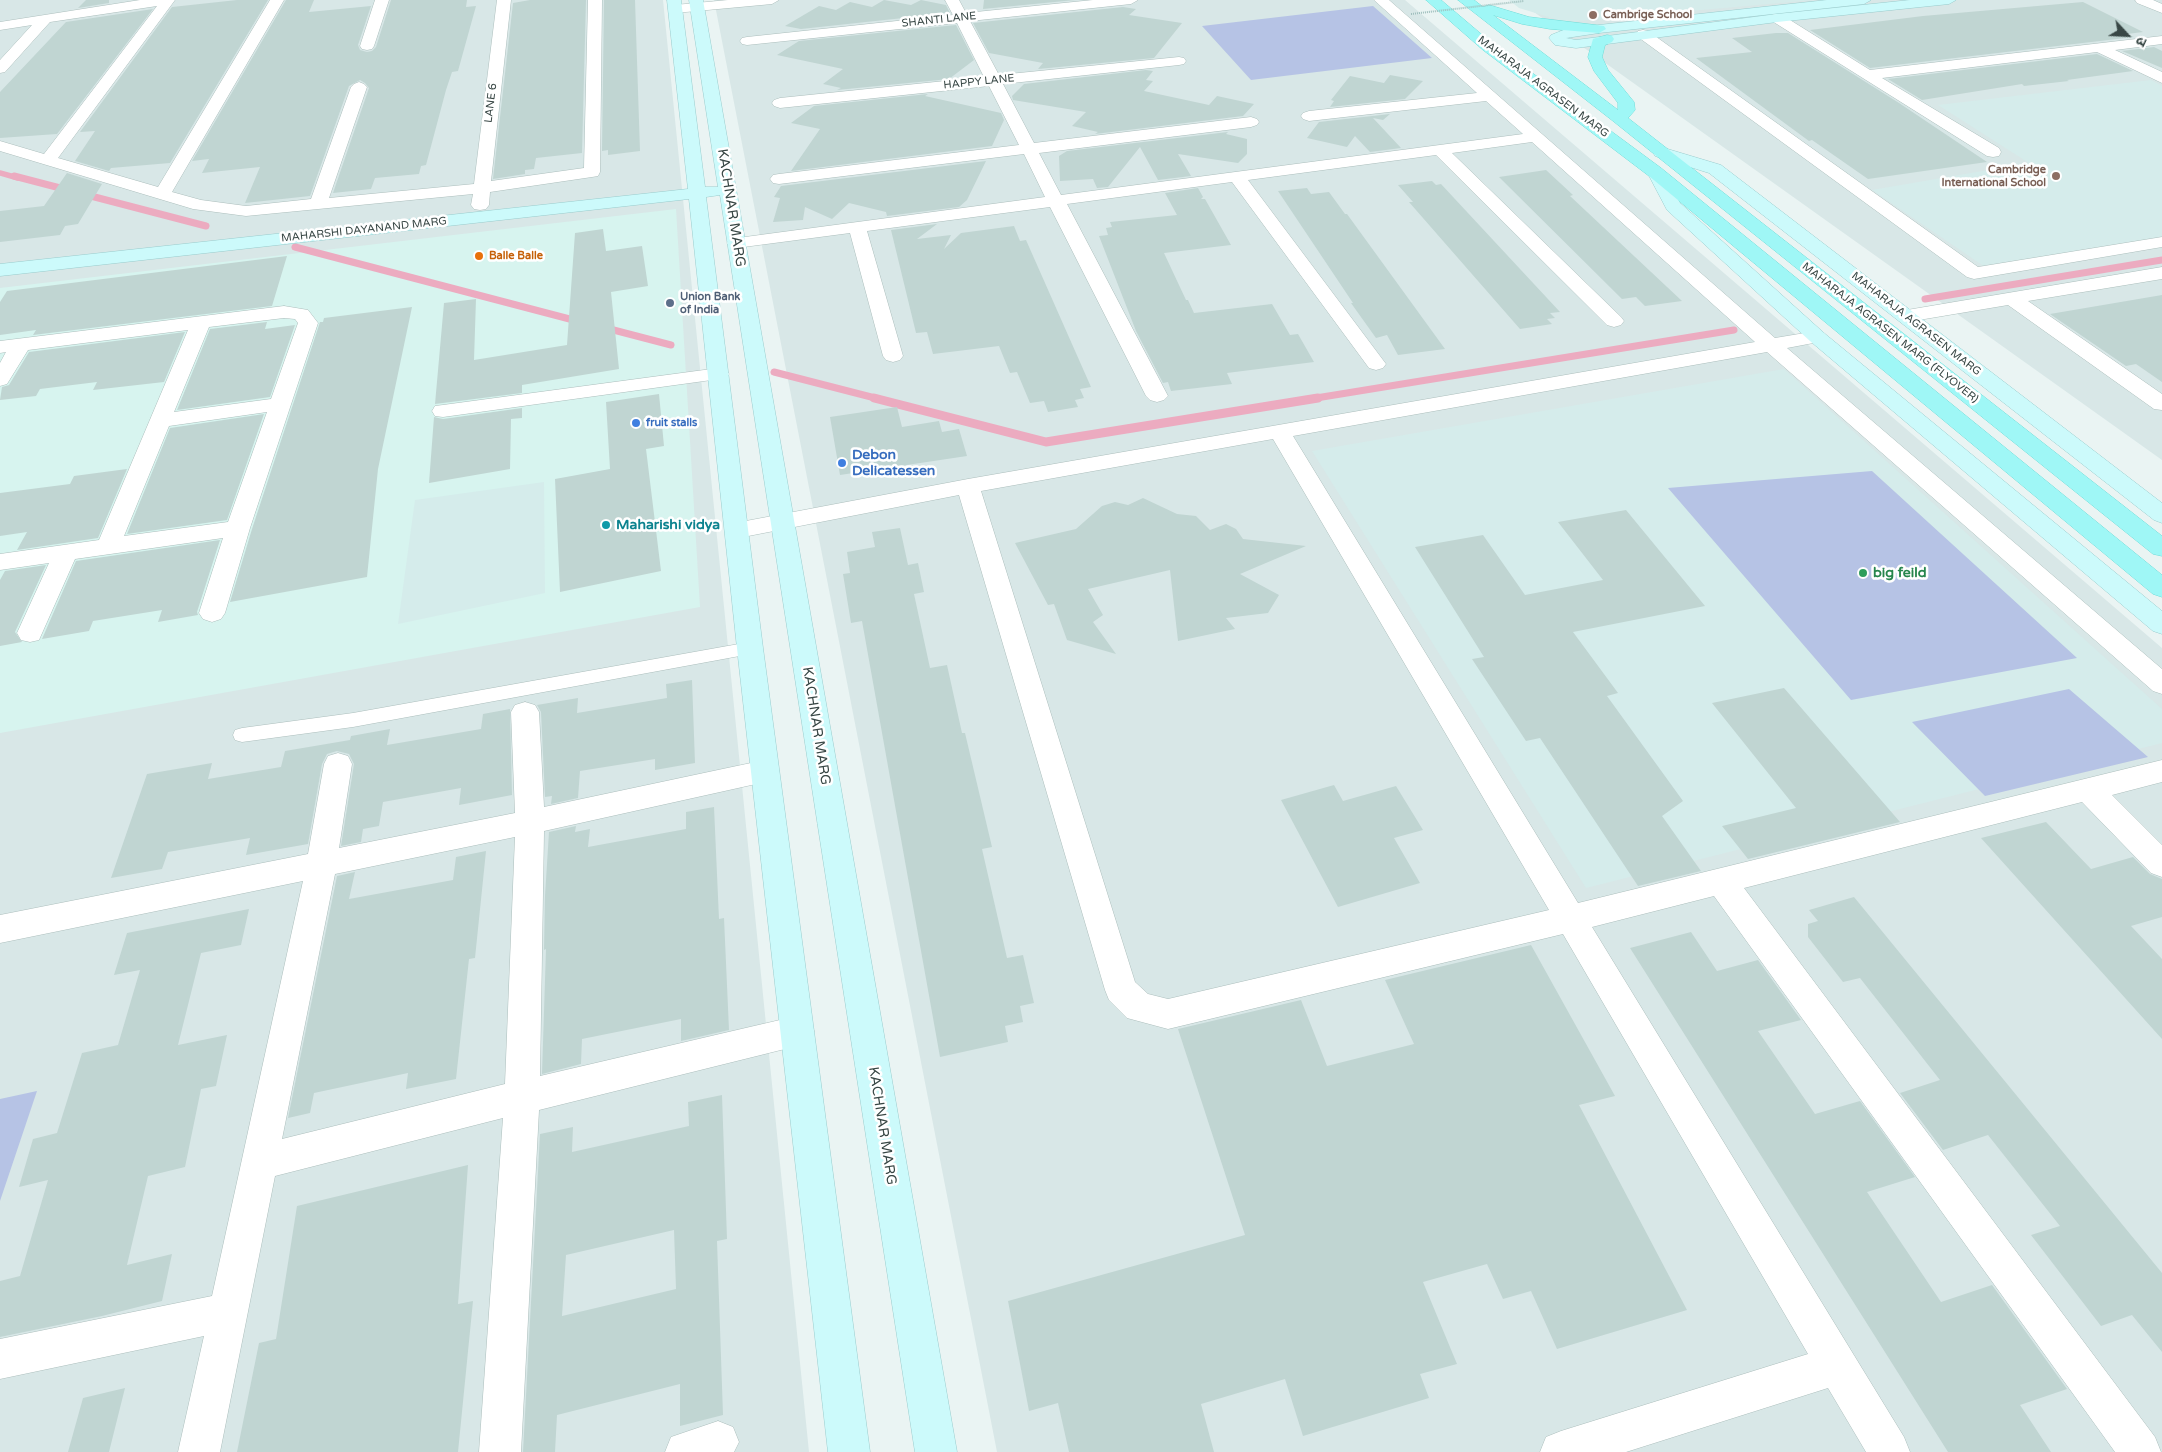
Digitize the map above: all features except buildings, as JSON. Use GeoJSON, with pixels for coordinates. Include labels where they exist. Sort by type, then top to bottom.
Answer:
{"type":"FeatureCollection","features":[{"type":"Feature","properties":{"kind":"main road","name":"MAHARAJA AGRASEN MARG"},"geometry":{"type":"LineString","coordinates":[[1433,0],[1488,47],[1658,162]]}},
{"type":"Feature","properties":{"kind":"main road","name":"MAHARAJA AGRASEN MARG"},"geometry":{"type":"LineString","coordinates":[[1466,0],[1619,118]]}},
{"type":"Feature","properties":{"kind":"main road"},"geometry":{"type":"LineString","coordinates":[[1466,0],[1527,21],[1603,34],[1598,42],[1595,57],[1601,71],[1626,102],[1628,110],[1619,118]]}},
{"type":"Feature","properties":{"kind":"main road","name":"MAHARAJA AGRASEN MARG (FLYOVER)"},"geometry":{"type":"LineString","coordinates":[[1619,118],[1658,162],[1729,232],[2162,588]]}},
{"type":"Feature","properties":{"kind":"main road","name":"MAHARAJA AGRASEN MARG (FLYOVER)"},"geometry":{"type":"LineString","coordinates":[[1658,162],[1763,233],[2162,548]]}},
{"type":"Feature","properties":{"kind":"street"},"geometry":{"type":"LineString","coordinates":[[0,26],[167,0]]}},
{"type":"Feature","properties":{"kind":"street"},"geometry":{"type":"LineString","coordinates":[[49,159],[167,0]]}},
{"type":"Feature","properties":{"kind":"street"},"geometry":{"type":"LineString","coordinates":[[163,194],[277,0]]}},
{"type":"Feature","properties":{"kind":"street"},"geometry":{"type":"LineString","coordinates":[[367,46],[382,0]]}},
{"type":"Feature","properties":{"kind":"street","name":"LANE 6"},"geometry":{"type":"LineString","coordinates":[[480,206],[504,0]]}},
{"type":"Feature","properties":{"kind":"street"},"geometry":{"type":"LineString","coordinates":[[0,146],[221,210],[246,211],[318,205],[481,188],[592,172],[595,0]]}},
{"type":"Feature","properties":{"kind":"street"},"geometry":{"type":"LineString","coordinates":[[772,0],[686,4],[696,188],[738,530],[750,648],[849,1452]]}},
{"type":"Feature","properties":{"kind":"street"},"geometry":{"type":"LineString","coordinates":[[952,0],[1157,396]]}},
{"type":"Feature","properties":{"kind":"street","name":"SHANTI LANE"},"geometry":{"type":"LineString","coordinates":[[747,41],[1131,0]]}},
{"type":"Feature","properties":{"kind":"street"},"geometry":{"type":"LineString","coordinates":[[1381,0],[1771,345],[2162,684]]}},
{"type":"Feature","properties":{"kind":"street"},"geometry":{"type":"LineString","coordinates":[[1603,34],[1864,0]]}},
{"type":"Feature","properties":{"kind":"street"},"geometry":{"type":"LineString","coordinates":[[1603,34],[1643,34],[1949,0]]}},
{"type":"Feature","properties":{"kind":"street"},"geometry":{"type":"LineString","coordinates":[[2142,0],[2162,9]]}},
{"type":"Feature","properties":{"kind":"street","name":"KACHNAR MARG"},"geometry":{"type":"LineString","coordinates":[[686,4],[727,185],[936,1452]]}},
{"type":"Feature","properties":{"kind":"street"},"geometry":{"type":"LineString","coordinates":[[1777,18],[1993,152]]}},
{"type":"Feature","properties":{"kind":"street"},"geometry":{"type":"LineString","coordinates":[[0,69],[45,19]]}},
{"type":"Feature","properties":{"kind":"street"},"geometry":{"type":"LineString","coordinates":[[1643,34],[1974,273],[2162,242]]}},
{"type":"Feature","properties":{"kind":"street"},"geometry":{"type":"LineString","coordinates":[[1867,75],[2162,40]]}},
{"type":"Feature","properties":{"kind":"street"},"geometry":{"type":"LineString","coordinates":[[2100,48],[2162,78]]}},
{"type":"Feature","properties":{"kind":"street","name":"HAPPY LANE"},"geometry":{"type":"LineString","coordinates":[[780,103],[1179,61]]}},
{"type":"Feature","properties":{"kind":"street"},"geometry":{"type":"LineString","coordinates":[[318,205],[359,87]]}},
{"type":"Feature","properties":{"kind":"street"},"geometry":{"type":"LineString","coordinates":[[1309,116],[1490,96]]}},
{"type":"Feature","properties":{"kind":"street"},"geometry":{"type":"LineString","coordinates":[[779,179],[1251,122]]}},
{"type":"Feature","properties":{"kind":"street"},"geometry":{"type":"LineString","coordinates":[[736,243],[1536,137]]}},
{"type":"Feature","properties":{"kind":"street"},"geometry":{"type":"LineString","coordinates":[[1440,150],[1614,322]]}},
{"type":"Feature","properties":{"kind":"street"},"geometry":{"type":"LineString","coordinates":[[1658,162],[1673,206],[1817,337],[2162,625]]}},
{"type":"Feature","properties":{"kind":"street","name":"MAHARAJA AGRASEN MARG"},"geometry":{"type":"LineString","coordinates":[[1658,162],[1715,169],[2162,515]]}},
{"type":"Feature","properties":{"kind":"street"},"geometry":{"type":"LineString","coordinates":[[1237,177],[1376,364]]}},
{"type":"Feature","properties":{"kind":"street","name":"MAHARSHI DAYANAND MARG"},"geometry":{"type":"LineString","coordinates":[[1,268],[480,206],[727,185]]}},
{"type":"Feature","properties":{"kind":"street","name":"MAHARSHI DAYANAND MARG"},"geometry":{"type":"LineString","coordinates":[[1,268],[696,188]]}},
{"type":"Feature","properties":{"kind":"street"},"geometry":{"type":"LineString","coordinates":[[857,227],[893,356]]}},
{"type":"Feature","properties":{"kind":"street"},"geometry":{"type":"LineString","coordinates":[[1907,316],[2162,274]]}},
{"type":"Feature","properties":{"kind":"street"},"geometry":{"type":"LineString","coordinates":[[2012,299],[2162,404]]}},
{"type":"Feature","properties":{"kind":"street"},"geometry":{"type":"LineString","coordinates":[[0,347],[284,312],[301,314],[308,324],[238,528],[212,613]]}},
{"type":"Feature","properties":{"kind":"street"},"geometry":{"type":"LineString","coordinates":[[108,547],[201,322]]}},
{"type":"Feature","properties":{"kind":"street"},"geometry":{"type":"LineString","coordinates":[[738,530],[968,486],[1817,337]]}},
{"type":"Feature","properties":{"kind":"street"},"geometry":{"type":"LineString","coordinates":[[0,380],[21,345]]}},
{"type":"Feature","properties":{"kind":"street"},"geometry":{"type":"LineString","coordinates":[[443,411],[719,374]]}},
{"type":"Feature","properties":{"kind":"street"},"geometry":{"type":"LineString","coordinates":[[160,421],[281,404]]}},
{"type":"Feature","properties":{"kind":"street"},"geometry":{"type":"LineString","coordinates":[[1279,431],[1889,1452]]}},
{"type":"Feature","properties":{"kind":"street"},"geometry":{"type":"LineString","coordinates":[[968,486],[1121,990],[1139,1007],[1168,1014],[1570,919],[2162,771]]}},
{"type":"Feature","properties":{"kind":"street"},"geometry":{"type":"LineString","coordinates":[[0,562],[238,528]]}},
{"type":"Feature","properties":{"kind":"street"},"geometry":{"type":"LineString","coordinates":[[30,633],[66,553]]}},
{"type":"Feature","properties":{"kind":"street"},"geometry":{"type":"LineString","coordinates":[[500,1452],[522,1096],[530,822],[525,712]]}},
{"type":"Feature","properties":{"kind":"street"},"geometry":{"type":"LineString","coordinates":[[199,1452],[322,864],[338,764]]}},
{"type":"Feature","properties":{"kind":"street"},"geometry":{"type":"LineString","coordinates":[[0,928],[530,822],[765,771]]}},
{"type":"Feature","properties":{"kind":"street"},"geometry":{"type":"LineString","coordinates":[[2088,789],[2162,864]]}},
{"type":"Feature","properties":{"kind":"street"},"geometry":{"type":"LineString","coordinates":[[1721,881],[2140,1452]]}},
{"type":"Feature","properties":{"kind":"street"},"geometry":{"type":"LineString","coordinates":[[260,1162],[522,1096],[797,1031]]}},
{"type":"Feature","properties":{"kind":"street"},"geometry":{"type":"LineString","coordinates":[[0,1359],[228,1312]]}},
{"type":"Feature","properties":{"kind":"street"},"geometry":{"type":"LineString","coordinates":[[1561,1452],[1837,1365]]}},
{"type":"Feature","properties":{"kind":"lane"},"geometry":{"type":"LineString","coordinates":[[242,736],[353,720],[750,648]]}},
{"type":"Feature","properties":{"kind":"path"},"geometry":{"type":"LineString","coordinates":[[1411,14],[1524,1]]}},
{"type":"Feature","properties":{"kind":"shaded area"},"geometry":{"type":"Polygon","coordinates":[[[0,0],[663,0],[809,1452],[0,1452],[0,0]]]}},
{"type":"Feature","properties":{"kind":"shaded area"},"geometry":{"type":"Polygon","coordinates":[[[714,0],[1405,0],[2162,648],[2162,1452],[997,1452],[714,0]]]}},
{"type":"Feature","properties":{"kind":"shaded area","name":"Cambrige School"},"geometry":{"type":"Polygon","coordinates":[[[1509,0],[1814,0],[1565,22],[1519,8],[1509,0]]]}},
{"type":"Feature","properties":{"kind":"shaded area"},"geometry":{"type":"Polygon","coordinates":[[[1517,0],[2162,0],[2162,460],[1517,0]]]}},
{"type":"Feature","properties":{"kind":"shaded area"},"geometry":{"type":"Polygon","coordinates":[[[1373,6],[1432,58],[1251,80],[1202,26],[1373,6]]]}},
{"type":"Feature","properties":{"kind":"shaded area","name":"Cambridge International School"},"geometry":{"type":"Polygon","coordinates":[[[2151,80],[2162,86],[2162,242],[1988,269],[1872,190],[2029,163],[1938,105],[2151,80]]]}},
{"type":"Feature","properties":{"kind":"shaded area"},"geometry":{"type":"Polygon","coordinates":[[[676,209],[700,607],[0,733],[0,288],[676,209]]]}},
{"type":"Feature","properties":{"kind":"shaded area"},"geometry":{"type":"Polygon","coordinates":[[[1784,369],[2162,709],[2162,743],[1586,888],[1312,451],[1784,369]]]}},
{"type":"Feature","properties":{"kind":"shaded area","name":"big feild"},"geometry":{"type":"Polygon","coordinates":[[[1872,471],[2077,658],[1851,700],[1668,488],[1872,471]]]}},
{"type":"Feature","properties":{"kind":"shaded area"},"geometry":{"type":"Polygon","coordinates":[[[544,482],[545,593],[398,624],[415,500],[544,482]]]}},
{"type":"Feature","properties":{"kind":"shaded area"},"geometry":{"type":"Polygon","coordinates":[[[2069,689],[2148,757],[1985,796],[1912,722],[2069,689]]]}},
{"type":"Feature","properties":{"kind":"shaded area"},"geometry":{"type":"Polygon","coordinates":[[[37,1091],[0,1201],[0,1099],[37,1091]]]}},
{"type":"Feature","properties":{"kind":"waterway"},"geometry":{"type":"LineString","coordinates":[[0,173],[18,178]]}},
{"type":"Feature","properties":{"kind":"waterway"},"geometry":{"type":"LineString","coordinates":[[14,176],[206,226]]}},
{"type":"Feature","properties":{"kind":"waterway"},"geometry":{"type":"LineString","coordinates":[[295,247],[581,322]]}},
{"type":"Feature","properties":{"kind":"waterway"},"geometry":{"type":"LineString","coordinates":[[1925,299],[2162,260]]}},
{"type":"Feature","properties":{"kind":"waterway"},"geometry":{"type":"LineString","coordinates":[[602,327],[671,345]]}},
{"type":"Feature","properties":{"kind":"waterway"},"geometry":{"type":"LineString","coordinates":[[1310,399],[1734,330]]}},
{"type":"Feature","properties":{"kind":"waterway"},"geometry":{"type":"LineString","coordinates":[[774,372],[879,399]]}},
{"type":"Feature","properties":{"kind":"waterway"},"geometry":{"type":"LineString","coordinates":[[874,398],[1046,442],[1318,398]]}},
{"type":"Feature","properties":{"kind":"place","name":"Cambrige School"},"geometry":{"type":"Point","coordinates":[1593,15]}},
{"type":"Feature","properties":{"kind":"place","name":"Cambridge International School"},"geometry":{"type":"Point","coordinates":[2056,176]}},
{"type":"Feature","properties":{"kind":"place","name":"Balle Balle"},"geometry":{"type":"Point","coordinates":[479,256]}},
{"type":"Feature","properties":{"kind":"place","name":"Union Bank of India"},"geometry":{"type":"Point","coordinates":[670,303]}},
{"type":"Feature","properties":{"kind":"place","name":"fruit stalls"},"geometry":{"type":"Point","coordinates":[636,423]}},
{"type":"Feature","properties":{"kind":"place","name":"Debon Delicatessen"},"geometry":{"type":"Point","coordinates":[842,463]}},
{"type":"Feature","properties":{"kind":"place","name":"Maharishi vidya"},"geometry":{"type":"Point","coordinates":[606,525]}},
{"type":"Feature","properties":{"kind":"place","name":"big feild"},"geometry":{"type":"Point","coordinates":[1863,573]}}]}
